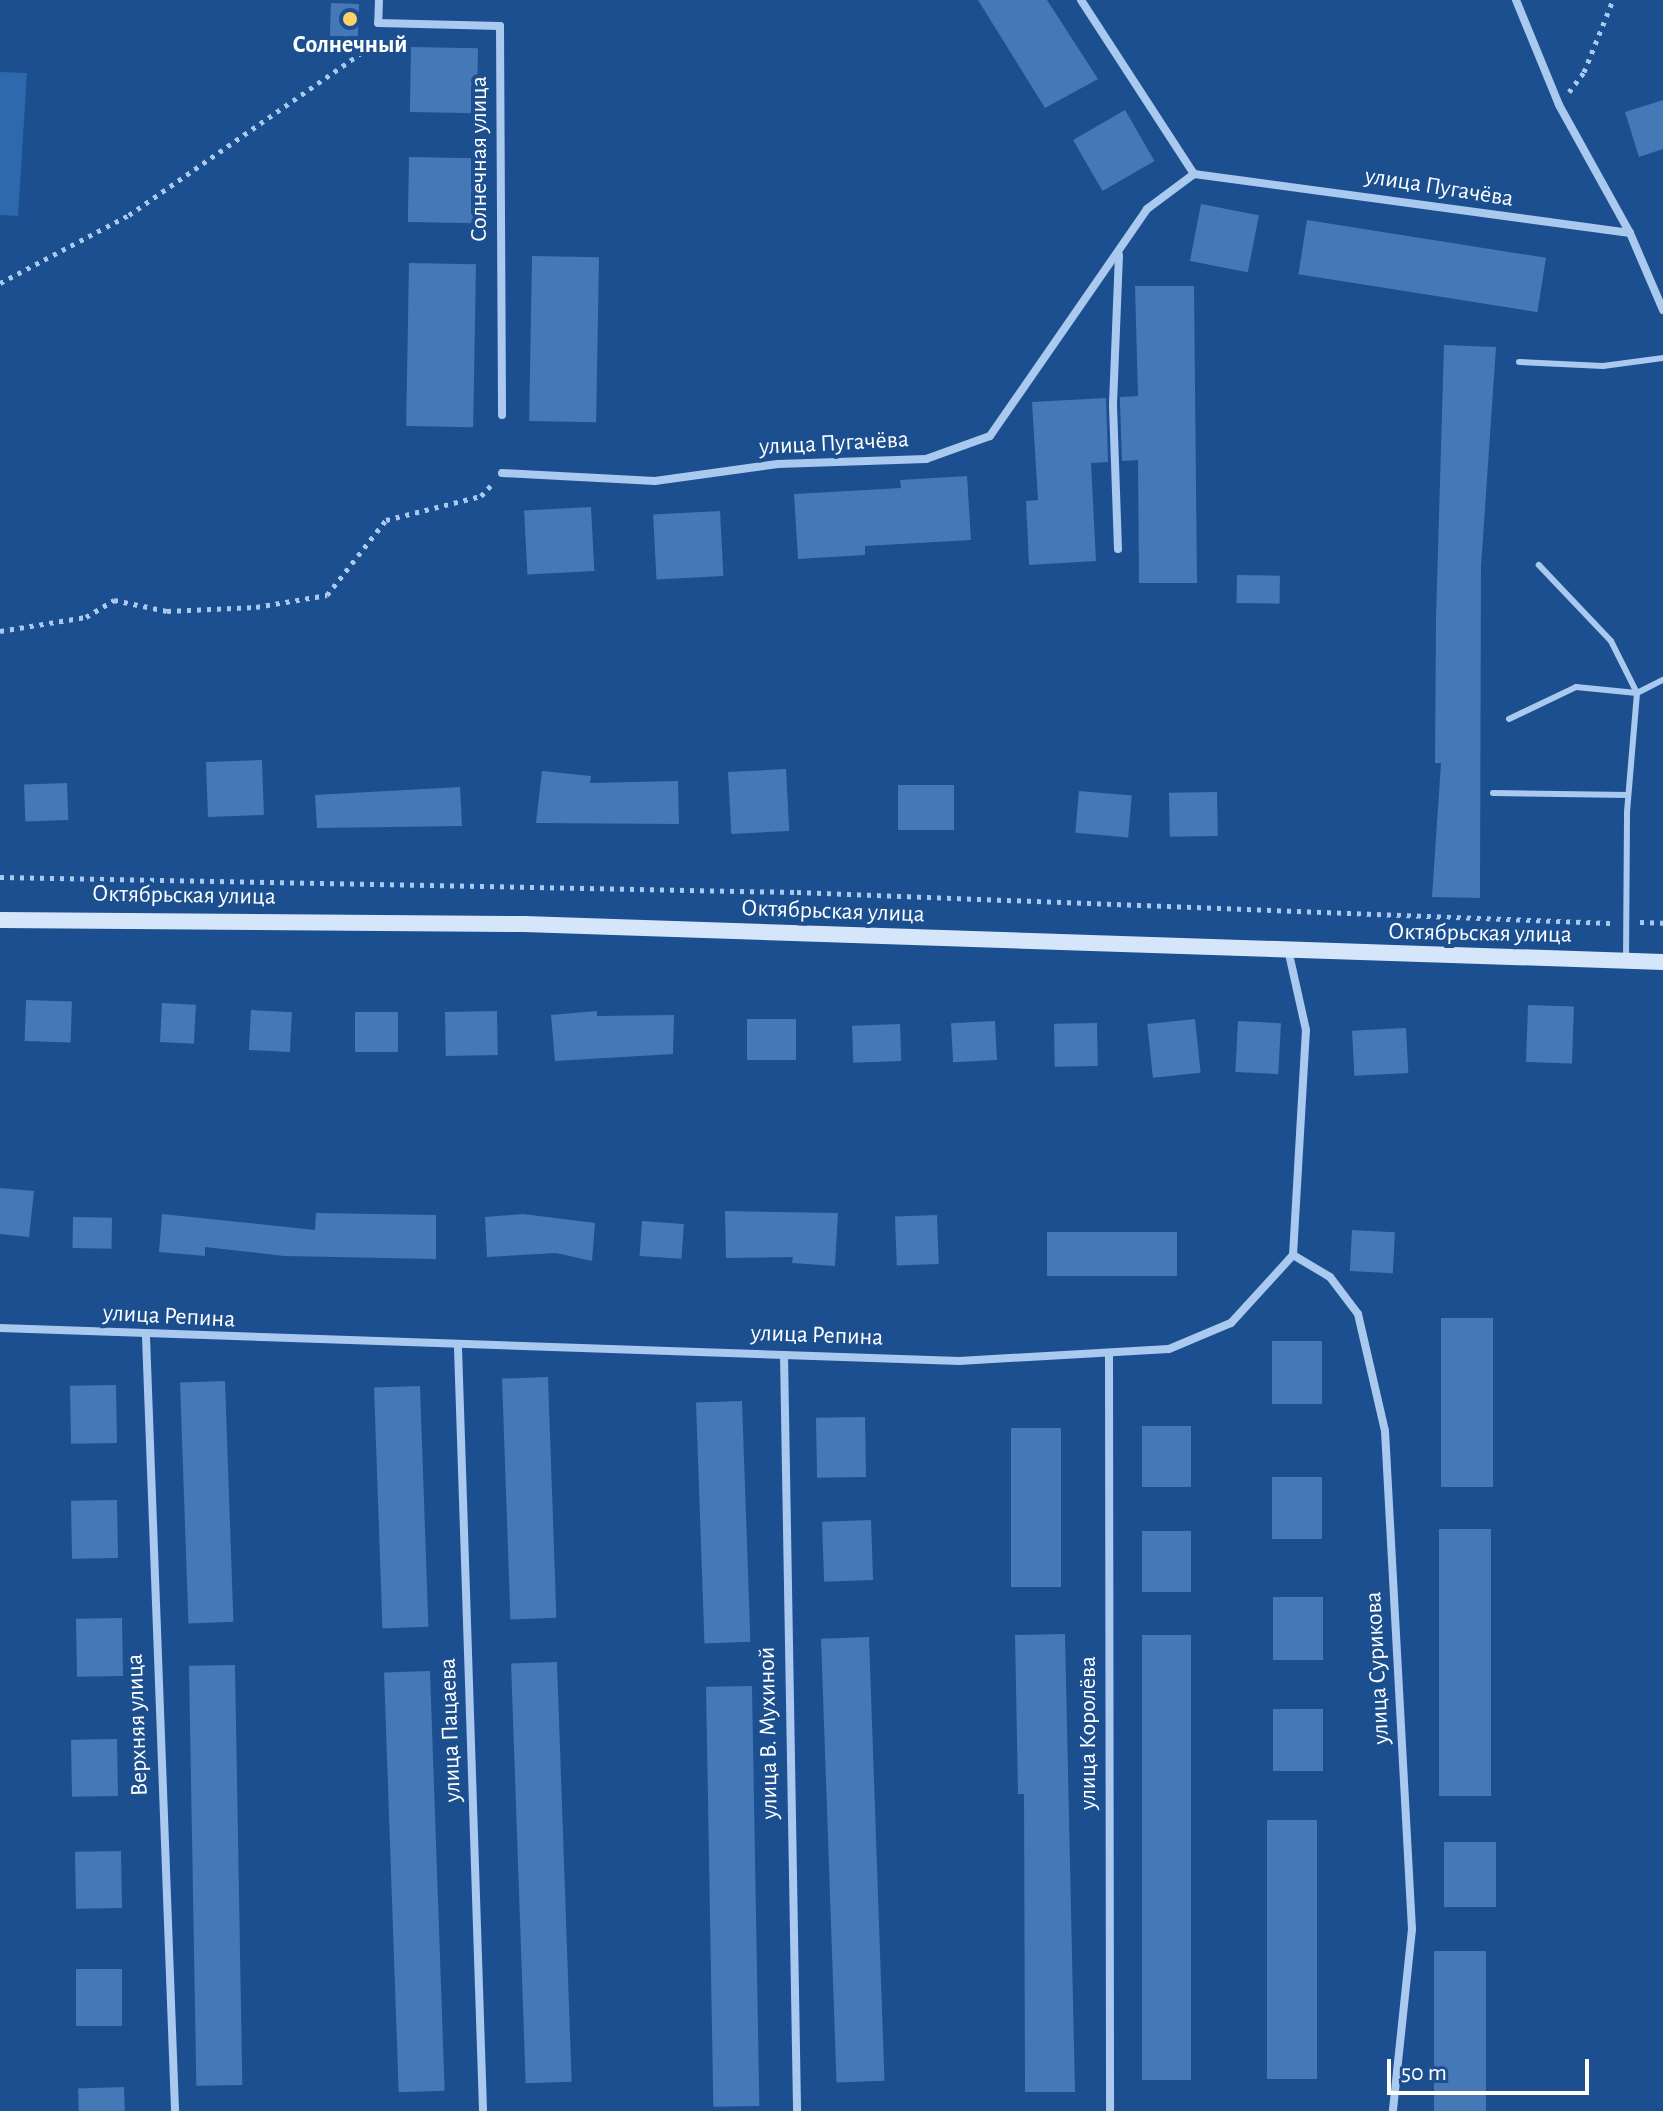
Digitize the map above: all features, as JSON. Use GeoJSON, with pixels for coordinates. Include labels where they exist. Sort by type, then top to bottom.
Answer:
{"type":"FeatureCollection","features":[{"type":"Feature","properties":{"kind":"main road","name":"Октябрьская улица"},"geometry":{"type":"LineString","coordinates":[[0,920],[524,924],[1289,954],[1663,962]]}},
{"type":"Feature","properties":{"kind":"street"},"geometry":{"type":"LineString","coordinates":[[378,23],[379,0]]}},
{"type":"Feature","properties":{"kind":"street"},"geometry":{"type":"LineString","coordinates":[[1081,0],[1194,174]]}},
{"type":"Feature","properties":{"kind":"street"},"geometry":{"type":"LineString","coordinates":[[1516,0],[1559,105],[1630,233],[1663,310]]}},
{"type":"Feature","properties":{"kind":"street","name":"Солнечная улица"},"geometry":{"type":"LineString","coordinates":[[378,23],[500,26],[502,415]]}},
{"type":"Feature","properties":{"kind":"street","name":"улица Пугачёва"},"geometry":{"type":"LineString","coordinates":[[502,473],[655,481],[778,464],[926,459],[990,436],[1119,254],[1147,209],[1194,174],[1630,233]]}},
{"type":"Feature","properties":{"kind":"street","name":"улица Пугачёва"},"geometry":{"type":"LineString","coordinates":[[1118,549],[1113,404],[1119,254]]}},
{"type":"Feature","properties":{"kind":"street"},"geometry":{"type":"LineString","coordinates":[[1289,954],[1306,1030],[1293,1255]]}},
{"type":"Feature","properties":{"kind":"street","name":"улица Репина"},"geometry":{"type":"LineString","coordinates":[[0,1328],[146,1337],[458,1348],[959,1361],[1109,1355],[1203,1339],[1255,1302],[1293,1255]]}},
{"type":"Feature","properties":{"kind":"street","name":"улица Сурикова"},"geometry":{"type":"LineString","coordinates":[[1293,1255],[1330,1277],[1358,1314],[1385,1431],[1412,1929],[1393,2111]]}},
{"type":"Feature","properties":{"kind":"street","name":"Верхняя улица"},"geometry":{"type":"LineString","coordinates":[[146,1337],[175,2111]]}},
{"type":"Feature","properties":{"kind":"street","name":"улица Пацаева"},"geometry":{"type":"LineString","coordinates":[[458,1348],[483,2111]]}},
{"type":"Feature","properties":{"kind":"street","name":"улица В. Мухиной"},"geometry":{"type":"LineString","coordinates":[[784,1355],[797,2111]]}},
{"type":"Feature","properties":{"kind":"street","name":"улица Королёва"},"geometry":{"type":"LineString","coordinates":[[1109,1355],[1110,2111]]}},
{"type":"Feature","properties":{"kind":"lane"},"geometry":{"type":"LineString","coordinates":[[1519,362],[1603,366],[1663,358]]}},
{"type":"Feature","properties":{"kind":"lane"},"geometry":{"type":"LineString","coordinates":[[1539,565],[1611,641],[1637,693],[1628,795],[1626,962]]}},
{"type":"Feature","properties":{"kind":"lane"},"geometry":{"type":"LineString","coordinates":[[1509,719],[1576,687],[1637,693],[1663,680]]}},
{"type":"Feature","properties":{"kind":"lane"},"geometry":{"type":"LineString","coordinates":[[1493,793],[1628,795]]}},
{"type":"Feature","properties":{"kind":"path"},"geometry":{"type":"LineString","coordinates":[[1559,105],[1584,72],[1613,0]]}},
{"type":"Feature","properties":{"kind":"path"},"geometry":{"type":"LineString","coordinates":[[0,283],[129,215],[370,47],[378,23]]}},
{"type":"Feature","properties":{"kind":"path"},"geometry":{"type":"LineString","coordinates":[[0,631],[22,632],[86,617],[114,600],[167,611],[256,607],[327,595],[386,520],[481,496],[502,473]]}},
{"type":"Feature","properties":{"kind":"path"},"geometry":{"type":"LineString","coordinates":[[0,877],[797,892],[1574,926],[1663,923]]}},
{"type":"Feature","properties":{"kind":"shaded area"},"geometry":{"type":"Polygon","coordinates":[[[0,72],[27,73],[18,216],[0,215],[0,72]]]}},
{"type":"Feature","properties":{"kind":"building"},"geometry":{"type":"Polygon","coordinates":[[[978,0],[1047,0],[1098,79],[1045,108],[978,0]]]}},
{"type":"Feature","properties":{"kind":"building"},"geometry":{"type":"Polygon","coordinates":[[[331,3],[359,4],[358,43],[330,42],[331,3]]]}},
{"type":"Feature","properties":{"kind":"building"},"geometry":{"type":"Polygon","coordinates":[[[411,47],[478,48],[477,113],[410,112],[411,47]]]}},
{"type":"Feature","properties":{"kind":"building"},"geometry":{"type":"Polygon","coordinates":[[[1663,100],[1663,149],[1639,157],[1625,112],[1663,100]]]}},
{"type":"Feature","properties":{"kind":"building"},"geometry":{"type":"Polygon","coordinates":[[[1125,110],[1154,161],[1103,191],[1073,140],[1125,110]]]}},
{"type":"Feature","properties":{"kind":"building"},"geometry":{"type":"Polygon","coordinates":[[[409,157],[476,158],[475,223],[408,222],[409,157]]]}},
{"type":"Feature","properties":{"kind":"building"},"geometry":{"type":"Polygon","coordinates":[[[1201,204],[1259,215],[1248,272],[1190,261],[1201,204]]]}},
{"type":"Feature","properties":{"kind":"building"},"geometry":{"type":"Polygon","coordinates":[[[1307,220],[1546,258],[1537,312],[1298,274],[1307,220]]]}},
{"type":"Feature","properties":{"kind":"building"},"geometry":{"type":"Polygon","coordinates":[[[532,256],[599,257],[596,422],[529,421],[532,256]]]}},
{"type":"Feature","properties":{"kind":"building"},"geometry":{"type":"Polygon","coordinates":[[[409,263],[476,264],[473,427],[406,426],[409,263]]]}},
{"type":"Feature","properties":{"kind":"building"},"geometry":{"type":"Polygon","coordinates":[[[1135,286],[1194,286],[1197,583],[1139,583],[1138,460],[1122,461],[1120,404],[1120,397],[1138,396],[1135,286]]]}},
{"type":"Feature","properties":{"kind":"building"},"geometry":{"type":"Polygon","coordinates":[[[1444,345],[1496,347],[1481,567],[1480,898],[1432,897],[1441,763],[1435,763],[1436,618],[1444,345]]]}},
{"type":"Feature","properties":{"kind":"building"},"geometry":{"type":"Polygon","coordinates":[[[1106,398],[1108,462],[1091,463],[1096,561],[1029,565],[1026,501],[1038,500],[1032,402],[1106,398]]]}},
{"type":"Feature","properties":{"kind":"building"},"geometry":{"type":"Polygon","coordinates":[[[967,476],[971,540],[865,546],[865,555],[798,559],[794,494],[901,488],[900,480],[967,476]]]}},
{"type":"Feature","properties":{"kind":"building"},"geometry":{"type":"Polygon","coordinates":[[[591,507],[594,571],[527,574],[524,511],[591,507]]]}},
{"type":"Feature","properties":{"kind":"building"},"geometry":{"type":"Polygon","coordinates":[[[720,511],[723,576],[656,579],[653,515],[720,511]]]}},
{"type":"Feature","properties":{"kind":"building"},"geometry":{"type":"Polygon","coordinates":[[[1237,575],[1280,576],[1280,604],[1237,603],[1237,575]]]}},
{"type":"Feature","properties":{"kind":"building"},"geometry":{"type":"Polygon","coordinates":[[[262,760],[264,815],[208,817],[206,762],[262,760]]]}},
{"type":"Feature","properties":{"kind":"building"},"geometry":{"type":"Polygon","coordinates":[[[786,769],[789,831],[731,834],[728,772],[786,769]]]}},
{"type":"Feature","properties":{"kind":"building"},"geometry":{"type":"Polygon","coordinates":[[[542,771],[591,776],[590,783],[678,781],[679,824],[536,823],[542,771]]]}},
{"type":"Feature","properties":{"kind":"building"},"geometry":{"type":"Polygon","coordinates":[[[67,783],[68,820],[25,821],[24,785],[67,783]]]}},
{"type":"Feature","properties":{"kind":"building"},"geometry":{"type":"Polygon","coordinates":[[[898,785],[954,785],[954,830],[898,830],[898,785]]]}},
{"type":"Feature","properties":{"kind":"building"},"geometry":{"type":"Polygon","coordinates":[[[460,787],[462,826],[317,828],[315,795],[460,787]]]}},
{"type":"Feature","properties":{"kind":"building"},"geometry":{"type":"Polygon","coordinates":[[[1079,791],[1132,796],[1128,837],[1075,833],[1079,791]]]}},
{"type":"Feature","properties":{"kind":"building"},"geometry":{"type":"Polygon","coordinates":[[[1217,792],[1218,836],[1170,837],[1169,793],[1217,792]]]}},
{"type":"Feature","properties":{"kind":"building"},"geometry":{"type":"Polygon","coordinates":[[[26,1000],[72,1002],[71,1043],[25,1041],[26,1000]]]}},
{"type":"Feature","properties":{"kind":"building"},"geometry":{"type":"Polygon","coordinates":[[[162,1003],[196,1005],[194,1044],[160,1042],[162,1003]]]}},
{"type":"Feature","properties":{"kind":"building"},"geometry":{"type":"Polygon","coordinates":[[[1528,1005],[1574,1007],[1572,1064],[1526,1062],[1528,1005]]]}},
{"type":"Feature","properties":{"kind":"building"},"geometry":{"type":"Polygon","coordinates":[[[251,1010],[292,1012],[290,1052],[249,1050],[251,1010]]]}},
{"type":"Feature","properties":{"kind":"building"},"geometry":{"type":"Polygon","coordinates":[[[497,1011],[498,1055],[446,1056],[445,1012],[497,1011]]]}},
{"type":"Feature","properties":{"kind":"building"},"geometry":{"type":"Polygon","coordinates":[[[597,1011],[597,1016],[674,1015],[673,1054],[555,1061],[551,1015],[597,1011]]]}},
{"type":"Feature","properties":{"kind":"building"},"geometry":{"type":"Polygon","coordinates":[[[355,1012],[398,1012],[398,1052],[355,1052],[355,1012]]]}},
{"type":"Feature","properties":{"kind":"building"},"geometry":{"type":"Polygon","coordinates":[[[747,1019],[796,1019],[796,1060],[747,1060],[747,1019]]]}},
{"type":"Feature","properties":{"kind":"building"},"geometry":{"type":"Polygon","coordinates":[[[1195,1019],[1201,1073],[1153,1078],[1147,1024],[1195,1019]]]}},
{"type":"Feature","properties":{"kind":"building"},"geometry":{"type":"Polygon","coordinates":[[[995,1021],[997,1060],[953,1062],[951,1023],[995,1021]]]}},
{"type":"Feature","properties":{"kind":"building"},"geometry":{"type":"Polygon","coordinates":[[[1238,1021],[1281,1023],[1278,1074],[1235,1072],[1238,1021]]]}},
{"type":"Feature","properties":{"kind":"building"},"geometry":{"type":"Polygon","coordinates":[[[1097,1023],[1098,1066],[1055,1067],[1054,1024],[1097,1023]]]}},
{"type":"Feature","properties":{"kind":"building"},"geometry":{"type":"Polygon","coordinates":[[[900,1024],[901,1061],[853,1063],[852,1026],[900,1024]]]}},
{"type":"Feature","properties":{"kind":"building"},"geometry":{"type":"Polygon","coordinates":[[[1406,1028],[1408,1073],[1354,1076],[1352,1031],[1406,1028]]]}},
{"type":"Feature","properties":{"kind":"building"},"geometry":{"type":"Polygon","coordinates":[[[0,1188],[34,1191],[29,1237],[0,1234],[0,1188]]]}},
{"type":"Feature","properties":{"kind":"building"},"geometry":{"type":"Polygon","coordinates":[[[725,1211],[838,1213],[835,1266],[792,1263],[793,1257],[726,1258],[725,1211]]]}},
{"type":"Feature","properties":{"kind":"building"},"geometry":{"type":"Polygon","coordinates":[[[316,1213],[436,1215],[436,1259],[284,1256],[205,1247],[205,1256],[159,1252],[162,1214],[315,1230],[316,1213]]]}},
{"type":"Feature","properties":{"kind":"building"},"geometry":{"type":"Polygon","coordinates":[[[523,1214],[595,1223],[592,1261],[556,1253],[487,1257],[485,1217],[523,1214]]]}},
{"type":"Feature","properties":{"kind":"building"},"geometry":{"type":"Polygon","coordinates":[[[937,1215],[939,1264],[897,1265],[895,1216],[937,1215]]]}},
{"type":"Feature","properties":{"kind":"building"},"geometry":{"type":"Polygon","coordinates":[[[73,1217],[112,1218],[111,1249],[72,1248],[73,1217]]]}},
{"type":"Feature","properties":{"kind":"building"},"geometry":{"type":"Polygon","coordinates":[[[642,1221],[684,1224],[681,1259],[640,1256],[642,1221]]]}},
{"type":"Feature","properties":{"kind":"building"},"geometry":{"type":"Polygon","coordinates":[[[1352,1230],[1395,1232],[1393,1273],[1350,1271],[1352,1230]]]}},
{"type":"Feature","properties":{"kind":"building"},"geometry":{"type":"Polygon","coordinates":[[[1047,1232],[1177,1232],[1177,1276],[1047,1276],[1047,1232]]]}},
{"type":"Feature","properties":{"kind":"building"},"geometry":{"type":"Polygon","coordinates":[[[1441,1318],[1493,1318],[1493,1487],[1441,1487],[1441,1318]]]}},
{"type":"Feature","properties":{"kind":"building"},"geometry":{"type":"Polygon","coordinates":[[[1272,1341],[1322,1341],[1322,1404],[1272,1404],[1272,1341]]]}},
{"type":"Feature","properties":{"kind":"building"},"geometry":{"type":"Polygon","coordinates":[[[548,1377],[556,1618],[510,1619],[502,1379],[548,1377]]]}},
{"type":"Feature","properties":{"kind":"building"},"geometry":{"type":"Polygon","coordinates":[[[225,1381],[233,1622],[188,1623],[180,1383],[225,1381]]]}},
{"type":"Feature","properties":{"kind":"building"},"geometry":{"type":"Polygon","coordinates":[[[116,1385],[117,1443],[71,1444],[70,1386],[116,1385]]]}},
{"type":"Feature","properties":{"kind":"building"},"geometry":{"type":"Polygon","coordinates":[[[420,1386],[428,1627],[382,1628],[374,1388],[420,1386]]]}},
{"type":"Feature","properties":{"kind":"building"},"geometry":{"type":"Polygon","coordinates":[[[742,1401],[750,1642],[704,1643],[696,1403],[742,1401]]]}},
{"type":"Feature","properties":{"kind":"building"},"geometry":{"type":"Polygon","coordinates":[[[865,1417],[866,1477],[817,1478],[816,1418],[865,1417]]]}},
{"type":"Feature","properties":{"kind":"building"},"geometry":{"type":"Polygon","coordinates":[[[1142,1426],[1191,1426],[1191,1487],[1142,1487],[1142,1426]]]}},
{"type":"Feature","properties":{"kind":"building"},"geometry":{"type":"Polygon","coordinates":[[[1011,1428],[1061,1428],[1061,1587],[1011,1587],[1011,1428]]]}},
{"type":"Feature","properties":{"kind":"building"},"geometry":{"type":"Polygon","coordinates":[[[1272,1477],[1322,1477],[1322,1539],[1272,1539],[1272,1477]]]}},
{"type":"Feature","properties":{"kind":"building"},"geometry":{"type":"Polygon","coordinates":[[[117,1500],[118,1558],[72,1559],[71,1501],[117,1500]]]}},
{"type":"Feature","properties":{"kind":"building"},"geometry":{"type":"Polygon","coordinates":[[[871,1520],[873,1580],[824,1582],[822,1522],[871,1520]]]}},
{"type":"Feature","properties":{"kind":"building"},"geometry":{"type":"Polygon","coordinates":[[[1439,1529],[1491,1529],[1491,1796],[1439,1796],[1439,1529]]]}},
{"type":"Feature","properties":{"kind":"building"},"geometry":{"type":"Polygon","coordinates":[[[1142,1531],[1191,1531],[1191,1592],[1142,1592],[1142,1531]]]}},
{"type":"Feature","properties":{"kind":"building"},"geometry":{"type":"Polygon","coordinates":[[[1273,1597],[1323,1597],[1323,1660],[1273,1660],[1273,1597]]]}},
{"type":"Feature","properties":{"kind":"building"},"geometry":{"type":"Polygon","coordinates":[[[122,1618],[123,1676],[77,1677],[76,1619],[122,1618]]]}},
{"type":"Feature","properties":{"kind":"building"},"geometry":{"type":"Polygon","coordinates":[[[1065,1634],[1075,2092],[1025,2092],[1024,1794],[1018,1794],[1015,1635],[1065,1634]]]}},
{"type":"Feature","properties":{"kind":"building"},"geometry":{"type":"Polygon","coordinates":[[[1142,1635],[1191,1635],[1191,2080],[1142,2080],[1142,1635]]]}},
{"type":"Feature","properties":{"kind":"building"},"geometry":{"type":"Polygon","coordinates":[[[869,1637],[884,2081],[837,2082],[821,1639],[869,1637]]]}},
{"type":"Feature","properties":{"kind":"building"},"geometry":{"type":"Polygon","coordinates":[[[557,1662],[572,2082],[526,2083],[511,1664],[557,1662]]]}},
{"type":"Feature","properties":{"kind":"building"},"geometry":{"type":"Polygon","coordinates":[[[235,1665],[242,2085],[196,2086],[189,1666],[235,1665]]]}},
{"type":"Feature","properties":{"kind":"building"},"geometry":{"type":"Polygon","coordinates":[[[430,1671],[445,2091],[399,2092],[384,1673],[430,1671]]]}},
{"type":"Feature","properties":{"kind":"building"},"geometry":{"type":"Polygon","coordinates":[[[752,1686],[759,2106],[713,2107],[706,1687],[752,1686]]]}},
{"type":"Feature","properties":{"kind":"building"},"geometry":{"type":"Polygon","coordinates":[[[1273,1709],[1323,1709],[1323,1771],[1273,1771],[1273,1709]]]}},
{"type":"Feature","properties":{"kind":"building"},"geometry":{"type":"Polygon","coordinates":[[[117,1739],[118,1796],[72,1797],[71,1740],[117,1739]]]}},
{"type":"Feature","properties":{"kind":"building"},"geometry":{"type":"Polygon","coordinates":[[[1267,1820],[1317,1820],[1317,2079],[1267,2079],[1267,1820]]]}},
{"type":"Feature","properties":{"kind":"building"},"geometry":{"type":"Polygon","coordinates":[[[1444,1842],[1496,1842],[1496,1907],[1444,1907],[1444,1842]]]}},
{"type":"Feature","properties":{"kind":"building"},"geometry":{"type":"Polygon","coordinates":[[[121,1851],[122,1908],[76,1909],[75,1852],[121,1851]]]}},
{"type":"Feature","properties":{"kind":"building"},"geometry":{"type":"Polygon","coordinates":[[[1434,1951],[1486,1951],[1486,2111],[1434,2111],[1434,1951]]]}},
{"type":"Feature","properties":{"kind":"building"},"geometry":{"type":"Polygon","coordinates":[[[76,1969],[122,1969],[122,2026],[76,2026],[76,1969]]]}},
{"type":"Feature","properties":{"kind":"building"},"geometry":{"type":"Polygon","coordinates":[[[124,2087],[125,2111],[79,2111],[78,2089],[124,2087]]]}},
{"type":"Feature","properties":{"kind":"place","name":"Солнечный"},"geometry":{"type":"Point","coordinates":[350,19]}}]}
